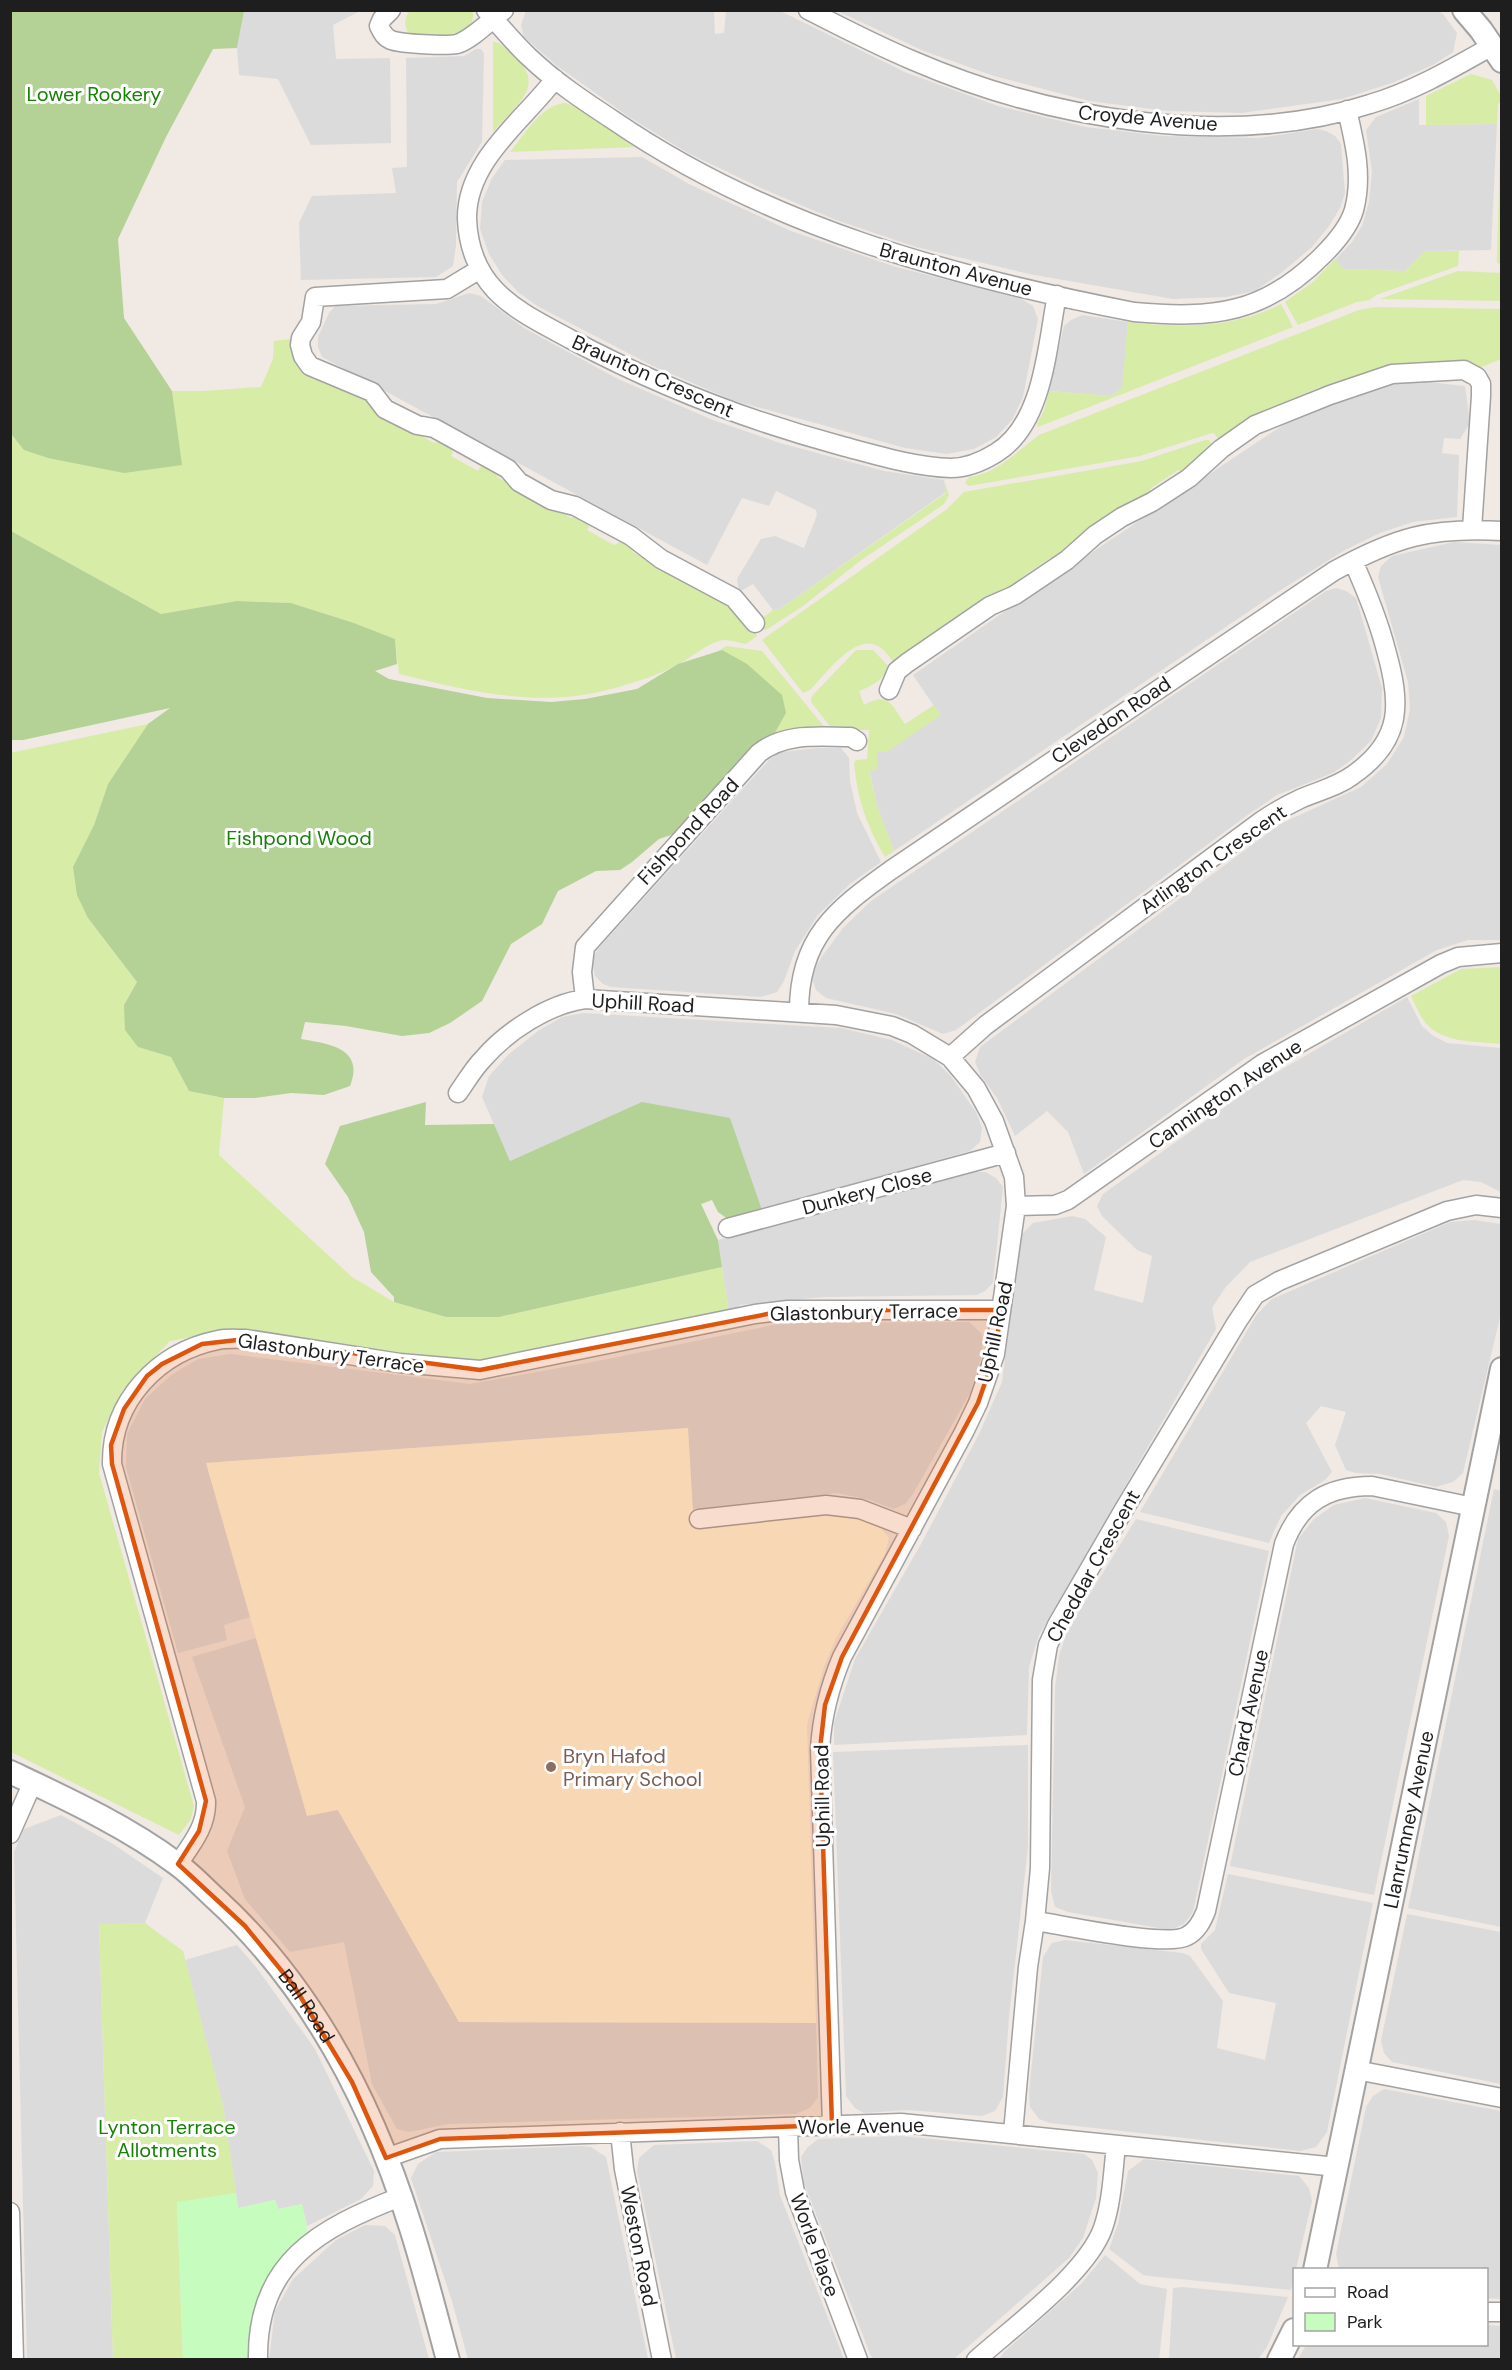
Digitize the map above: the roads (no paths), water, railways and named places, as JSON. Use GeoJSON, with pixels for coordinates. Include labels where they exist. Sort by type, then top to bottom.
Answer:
{"type":"FeatureCollection","features":[{"type":"Feature","properties":{"kind":"street"},"geometry":{"type":"LineString","coordinates":[[391,10],[379,26],[388,39],[399,42],[457,44],[466,39],[494,13]]}},
{"type":"Feature","properties":{"kind":"street","name":"Croyde Avenue"},"geometry":{"type":"LineString","coordinates":[[807,10],[914,62],[1021,99],[1085,114],[1125,120],[1206,126],[1274,123],[1347,111],[1391,97],[1497,53]]}},
{"type":"Feature","properties":{"kind":"street"},"geometry":{"type":"LineString","coordinates":[[1464,10],[1497,53]]}},
{"type":"Feature","properties":{"kind":"street","name":"Braunton Avenue"},"geometry":{"type":"LineString","coordinates":[[494,13],[530,58],[555,79],[671,158],[780,212],[895,254],[1134,312],[1186,314],[1238,308],[1262,301],[1301,276],[1330,248],[1353,213],[1357,195],[1358,160],[1347,111]]}},
{"type":"Feature","properties":{"kind":"street","name":"Braunton Crescent"},"geometry":{"type":"LineString","coordinates":[[555,79],[486,160],[476,178],[469,198],[467,217],[468,238],[480,269],[494,289],[524,313],[601,356],[681,393],[724,411],[875,455],[946,467],[969,465],[986,459],[1007,445],[1026,422],[1039,385],[1057,295]]}},
{"type":"Feature","properties":{"kind":"street"},"geometry":{"type":"LineString","coordinates":[[480,269],[447,289],[315,297],[311,322],[301,338],[303,356],[310,366],[372,393],[385,409],[417,425],[434,428],[508,469],[519,482],[552,500],[575,506],[631,536],[661,559],[734,598],[755,623]]}},
{"type":"Feature","properties":{"kind":"street"},"geometry":{"type":"LineString","coordinates":[[889,690],[892,678],[902,667],[990,606],[1015,595],[1067,560],[1122,517],[1152,502],[1189,478],[1221,448],[1255,425],[1330,395],[1392,374],[1464,370],[1477,377],[1481,384],[1472,529]]}},
{"type":"Feature","properties":{"kind":"street","name":"Clevedon Road"},"geometry":{"type":"LineString","coordinates":[[799,1011],[802,971],[817,939],[835,916],[867,887],[1270,613],[1353,561],[1390,543],[1439,531],[1472,529],[1502,531]]}},
{"type":"Feature","properties":{"kind":"street","name":"Arlington Crescent"},"geometry":{"type":"LineString","coordinates":[[950,1057],[996,1018],[1260,822],[1286,806],[1352,777],[1380,751],[1393,723],[1396,709],[1395,685],[1370,597],[1353,561]]}},
{"type":"Feature","properties":{"kind":"street","name":"Fishpond Road"},"geometry":{"type":"LineString","coordinates":[[585,999],[582,972],[585,946],[759,753],[777,741],[788,738],[851,737],[857,741]]}},
{"type":"Feature","properties":{"kind":"street","name":"Cannington Avenue"},"geometry":{"type":"LineString","coordinates":[[1016,1206],[1055,1205],[1068,1200],[1280,1053],[1441,964],[1458,957],[1502,952]]}},
{"type":"Feature","properties":{"kind":"street","name":"Uphill Road"},"geometry":{"type":"LineString","coordinates":[[458,1093],[483,1058],[512,1033],[554,1006],[570,1001],[585,999],[836,1014],[892,1026],[912,1034],[950,1057],[976,1088],[994,1121],[1006,1153],[1014,1177],[1016,1206],[995,1354],[978,1403],[842,1657],[831,1683],[821,1722],[832,2125]]}},
{"type":"Feature","properties":{"kind":"street","name":"Dunkery Close"},"geometry":{"type":"LineString","coordinates":[[728,1228],[1006,1153]]}},
{"type":"Feature","properties":{"kind":"street","name":"Cheddar Crescent"},"geometry":{"type":"LineString","coordinates":[[1012,2133],[1040,1868],[1042,1680],[1048,1645],[1057,1625],[1123,1511],[1255,1295],[1279,1281],[1447,1211],[1476,1205],[1502,1208]]}},
{"type":"Feature","properties":{"kind":"street","name":"Glastonbury Terrace"},"geometry":{"type":"LineString","coordinates":[[178,1864],[204,1821],[207,1812],[206,1801],[112,1464],[111,1445],[124,1409],[147,1376],[162,1364],[202,1344],[220,1339],[246,1339],[400,1363],[480,1370],[755,1314],[788,1310],[1001,1310]]}},
{"type":"Feature","properties":{"kind":"street","name":"Llanrumney Avenue"},"geometry":{"type":"LineString","coordinates":[[1315,2268],[1473,1508],[1493,1453],[1502,1369]]}},
{"type":"Feature","properties":{"kind":"street","name":"Chard Avenue"},"geometry":{"type":"LineString","coordinates":[[1035,1921],[1163,1941],[1186,1937],[1196,1930],[1206,1911],[1284,1544],[1299,1514],[1312,1502],[1340,1489],[1356,1486],[1372,1486],[1473,1508]]}},
{"type":"Feature","properties":{"kind":"street"},"geometry":{"type":"LineString","coordinates":[[699,1519],[826,1505],[860,1509],[912,1529]]}},
{"type":"Feature","properties":{"kind":"street","name":"Ball Road"},"geometry":{"type":"LineString","coordinates":[[10,1772],[107,1821],[178,1864],[245,1926],[294,1986],[317,2019],[352,2082],[386,2158],[420,2258],[448,2360]]}},
{"type":"Feature","properties":{"kind":"street"},"geometry":{"type":"LineString","coordinates":[[10,1834],[33,1782]]}},
{"type":"Feature","properties":{"kind":"street"},"geometry":{"type":"LineString","coordinates":[[1356,2070],[1502,2098]]}},
{"type":"Feature","properties":{"kind":"street","name":"Worle Avenue"},"geometry":{"type":"LineString","coordinates":[[386,2158],[440,2139],[919,2123],[1336,2167]]}},
{"type":"Feature","properties":{"kind":"street","name":"Worle Place"},"geometry":{"type":"LineString","coordinates":[[788,2127],[789,2160],[795,2192],[858,2360]]}},
{"type":"Feature","properties":{"kind":"street","name":"Weston Road"},"geometry":{"type":"LineString","coordinates":[[620,2132],[624,2169],[662,2360]]}},
{"type":"Feature","properties":{"kind":"street"},"geometry":{"type":"LineString","coordinates":[[976,2360],[1075,2271],[1092,2250],[1107,2213],[1116,2145]]}},
{"type":"Feature","properties":{"kind":"street"},"geometry":{"type":"LineString","coordinates":[[258,2360],[258,2331],[266,2300],[274,2284],[293,2258],[329,2229],[400,2197]]}},
{"type":"Feature","properties":{"kind":"street"},"geometry":{"type":"LineString","coordinates":[[10,2212],[14,2360]]}},
{"type":"Feature","properties":{"kind":"street"},"geometry":{"type":"LineString","coordinates":[[1279,2360],[1293,2332]]}},
{"type":"Feature","properties":{"kind":"place","name":"Bryn Hafod Primary School"},"geometry":{"type":"Point","coordinates":[551,1767]}},
{"type":"Feature","properties":{"kind":"park label","name":"Lower Rookery"},"geometry":{"type":"Point","coordinates":[94,94]}},
{"type":"Feature","properties":{"kind":"park label","name":"Fishpond Wood"},"geometry":{"type":"Point","coordinates":[299,838]}},
{"type":"Feature","properties":{"kind":"park label","name":"Lynton Terrace Allotments"},"geometry":{"type":"Point","coordinates":[167,2138]}}]}
